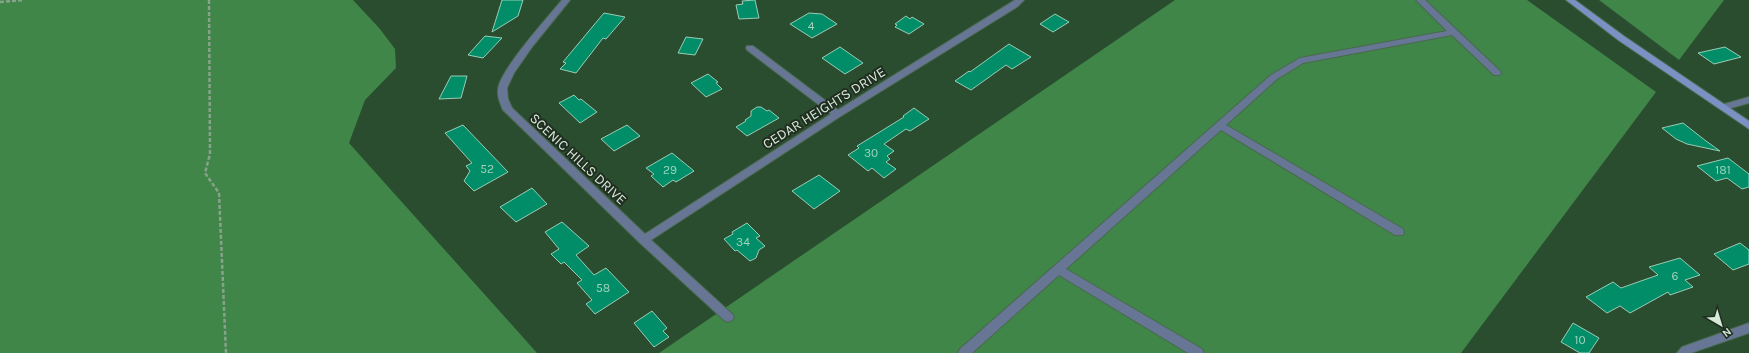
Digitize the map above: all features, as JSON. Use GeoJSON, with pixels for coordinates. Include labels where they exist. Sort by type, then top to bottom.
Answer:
{"type":"FeatureCollection","features":[{"type":"Feature","properties":{"kind":"street","name":"SCENIC HILLS DRIVE"},"geometry":{"type":"LineString","coordinates":[[566,0],[529,45],[510,72],[502,88],[503,99],[508,110],[644,240],[728,317]]}},
{"type":"Feature","properties":{"kind":"street","name":"CEDAR HEIGHTS DRIVE"},"geometry":{"type":"LineString","coordinates":[[644,240],[838,114],[1020,0]]}},
{"type":"Feature","properties":{"kind":"street"},"geometry":{"type":"LineString","coordinates":[[1420,0],[1497,73]]}},
{"type":"Feature","properties":{"kind":"street"},"geometry":{"type":"LineString","coordinates":[[1570,0],[1749,126]]}},
{"type":"Feature","properties":{"kind":"street"},"geometry":{"type":"LineString","coordinates":[[964,353],[1274,77],[1300,61],[1455,32]]}},
{"type":"Feature","properties":{"kind":"street"},"geometry":{"type":"LineString","coordinates":[[750,48],[838,114]]}},
{"type":"Feature","properties":{"kind":"street"},"geometry":{"type":"LineString","coordinates":[[1724,107],[1749,100]]}},
{"type":"Feature","properties":{"kind":"street"},"geometry":{"type":"LineString","coordinates":[[1220,125],[1400,232]]}},
{"type":"Feature","properties":{"kind":"street"},"geometry":{"type":"LineString","coordinates":[[1058,269],[1198,353]]}},
{"type":"Feature","properties":{"kind":"street"},"geometry":{"type":"LineString","coordinates":[[1683,353],[1686,350],[1717,338],[1749,328]]}},
{"type":"Feature","properties":{"kind":"path"},"geometry":{"type":"LineString","coordinates":[[0,2],[24,0]]}},
{"type":"Feature","properties":{"kind":"path"},"geometry":{"type":"LineString","coordinates":[[208,0],[210,154],[205,173],[218,193],[226,353]]}},
{"type":"Feature","properties":{"kind":"green space"},"geometry":{"type":"Polygon","coordinates":[[[0,0],[353,0],[380,29],[395,49],[396,68],[365,100],[349,143],[537,353],[0,353],[0,0]]]}},
{"type":"Feature","properties":{"kind":"green space"},"geometry":{"type":"Polygon","coordinates":[[[1175,0],[1527,0],[1656,92],[1461,353],[659,353],[1175,0]]]}},
{"type":"Feature","properties":{"kind":"green space"},"geometry":{"type":"Polygon","coordinates":[[[1599,0],[1724,0],[1679,60],[1599,0]]]}},
{"type":"Feature","properties":{"kind":"building"},"geometry":{"type":"Polygon","coordinates":[[[502,0],[523,0],[518,16],[492,32],[502,0]]]}},
{"type":"Feature","properties":{"kind":"building"},"geometry":{"type":"Polygon","coordinates":[[[755,0],[759,18],[739,19],[736,5],[743,4],[742,1],[755,0]]]}},
{"type":"Feature","properties":{"kind":"building"},"geometry":{"type":"Polygon","coordinates":[[[604,13],[625,17],[606,39],[603,38],[576,73],[560,69],[566,63],[563,62],[604,13]]]}},
{"type":"Feature","properties":{"kind":"building"},"geometry":{"type":"Polygon","coordinates":[[[809,13],[822,14],[837,24],[812,38],[790,24],[809,13]]]}},
{"type":"Feature","properties":{"kind":"building"},"geometry":{"type":"Polygon","coordinates":[[[1055,14],[1069,22],[1053,32],[1040,24],[1055,14]]]}},
{"type":"Feature","properties":{"kind":"building"},"geometry":{"type":"Polygon","coordinates":[[[906,16],[910,19],[912,17],[924,24],[909,34],[895,27],[897,25],[895,24],[906,16]]]}},
{"type":"Feature","properties":{"kind":"building"},"geometry":{"type":"Polygon","coordinates":[[[485,36],[502,38],[483,58],[468,55],[485,36]]]}},
{"type":"Feature","properties":{"kind":"building"},"geometry":{"type":"Polygon","coordinates":[[[686,37],[703,39],[695,55],[678,53],[686,37]]]}},
{"type":"Feature","properties":{"kind":"building"},"geometry":{"type":"Polygon","coordinates":[[[1009,44],[1031,57],[1012,69],[1006,65],[971,90],[955,81],[969,71],[970,72],[1009,44]]]}},
{"type":"Feature","properties":{"kind":"building"},"geometry":{"type":"Polygon","coordinates":[[[840,47],[863,63],[845,74],[822,58],[840,47]]]}},
{"type":"Feature","properties":{"kind":"building"},"geometry":{"type":"Polygon","coordinates":[[[1725,47],[1741,57],[1714,64],[1698,53],[1725,47]]]}},
{"type":"Feature","properties":{"kind":"building"},"geometry":{"type":"Polygon","coordinates":[[[708,74],[718,82],[716,83],[722,89],[706,97],[691,83],[708,74]]]}},
{"type":"Feature","properties":{"kind":"building"},"geometry":{"type":"Polygon","coordinates":[[[451,76],[467,76],[461,98],[439,99],[451,76]]]}},
{"type":"Feature","properties":{"kind":"building"},"geometry":{"type":"Polygon","coordinates":[[[574,95],[597,112],[580,123],[559,103],[574,95]]]}},
{"type":"Feature","properties":{"kind":"building"},"geometry":{"type":"Polygon","coordinates":[[[757,107],[761,107],[767,111],[769,110],[779,118],[747,136],[736,127],[746,121],[745,120],[751,116],[751,111],[757,107]]]}},
{"type":"Feature","properties":{"kind":"building"},"geometry":{"type":"Polygon","coordinates":[[[914,108],[929,119],[910,131],[906,129],[884,144],[894,151],[887,156],[890,159],[886,162],[896,169],[884,178],[872,168],[868,171],[848,155],[859,148],[857,146],[904,117],[903,116],[914,108]]]}},
{"type":"Feature","properties":{"kind":"building"},"geometry":{"type":"Polygon","coordinates":[[[1683,123],[1720,151],[1687,144],[1676,139],[1662,128],[1683,123]]]}},
{"type":"Feature","properties":{"kind":"building"},"geometry":{"type":"Polygon","coordinates":[[[463,125],[508,172],[474,191],[464,181],[470,171],[466,166],[472,163],[445,133],[463,125]]]}},
{"type":"Feature","properties":{"kind":"building"},"geometry":{"type":"Polygon","coordinates":[[[627,125],[640,136],[614,151],[601,139],[627,125]]]}},
{"type":"Feature","properties":{"kind":"building"},"geometry":{"type":"Polygon","coordinates":[[[672,153],[694,171],[676,182],[673,180],[663,187],[651,176],[654,174],[646,168],[672,153]]]}},
{"type":"Feature","properties":{"kind":"building"},"geometry":{"type":"Polygon","coordinates":[[[1728,158],[1749,174],[1749,187],[1742,189],[1727,178],[1716,181],[1697,166],[1728,158]]]}},
{"type":"Feature","properties":{"kind":"building"},"geometry":{"type":"Polygon","coordinates":[[[819,175],[840,191],[814,209],[792,191],[819,175]]]}},
{"type":"Feature","properties":{"kind":"building"},"geometry":{"type":"Polygon","coordinates":[[[532,188],[547,204],[516,222],[500,207],[532,188]]]}},
{"type":"Feature","properties":{"kind":"building"},"geometry":{"type":"Polygon","coordinates":[[[562,222],[589,246],[576,255],[594,275],[606,268],[629,292],[595,314],[586,304],[592,300],[577,283],[582,280],[564,262],[561,264],[551,254],[559,249],[545,232],[562,222]]]}},
{"type":"Feature","properties":{"kind":"building"},"geometry":{"type":"Polygon","coordinates":[[[747,223],[760,236],[756,238],[765,246],[759,250],[756,258],[750,261],[737,250],[735,251],[724,239],[747,223]]]}},
{"type":"Feature","properties":{"kind":"building"},"geometry":{"type":"Polygon","coordinates":[[[1740,243],[1749,250],[1749,264],[1733,270],[1714,254],[1740,243]]]}},
{"type":"Feature","properties":{"kind":"building"},"geometry":{"type":"Polygon","coordinates":[[[1680,258],[1700,275],[1685,280],[1693,287],[1670,295],[1668,292],[1630,313],[1620,306],[1607,313],[1586,297],[1613,282],[1621,288],[1658,275],[1649,267],[1680,258]]]}},
{"type":"Feature","properties":{"kind":"building"},"geometry":{"type":"Polygon","coordinates":[[[652,311],[667,328],[663,331],[669,337],[654,347],[634,323],[652,311]]]}},
{"type":"Feature","properties":{"kind":"building"},"geometry":{"type":"Polygon","coordinates":[[[1573,323],[1599,338],[1589,353],[1580,353],[1561,342],[1573,323]]]}}]}
